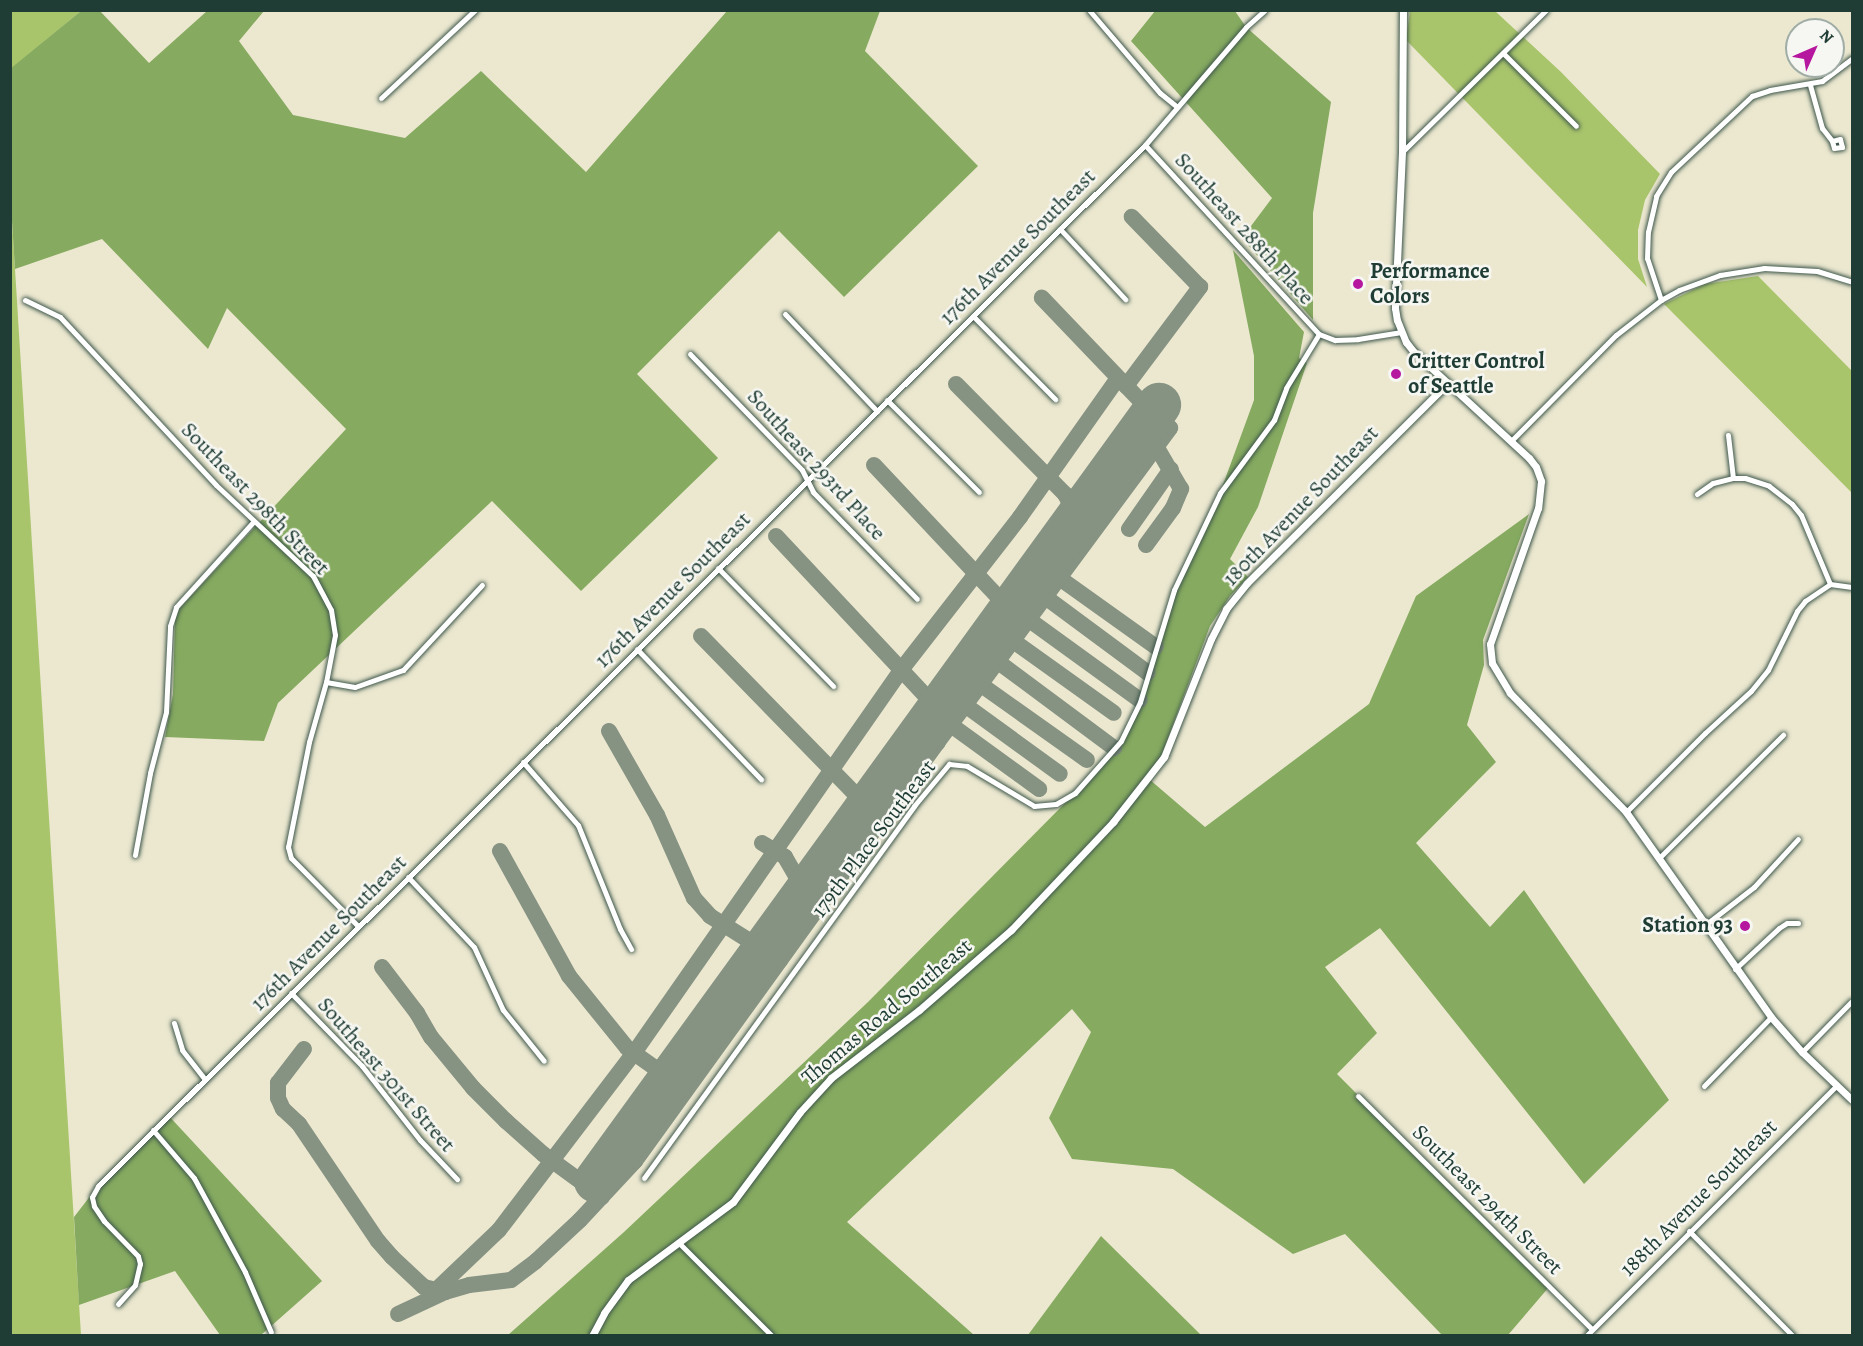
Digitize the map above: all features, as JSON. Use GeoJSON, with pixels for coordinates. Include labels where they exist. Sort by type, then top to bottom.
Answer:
{"type":"FeatureCollection","features":[{"type":"Feature","properties":{"kind":"street"},"geometry":{"type":"LineString","coordinates":[[381,98],[475,10]]}},
{"type":"Feature","properties":{"kind":"street"},"geometry":{"type":"LineString","coordinates":[[1089,10],[1160,93],[1176,106]]}},
{"type":"Feature","properties":{"kind":"street","name":"176th Avenue Southeast"},"geometry":{"type":"LineString","coordinates":[[118,1304],[135,1285],[140,1264],[138,1256],[104,1221],[94,1206],[92,1197],[98,1186],[1145,145],[1176,106],[1246,27],[1265,10]]}},
{"type":"Feature","properties":{"kind":"street"},"geometry":{"type":"LineString","coordinates":[[1402,10],[1402,152],[1395,308],[1401,332],[1413,351],[1536,467],[1541,489],[1538,508],[1490,644],[1492,663],[1510,693],[1626,812],[1735,969],[1772,1017],[1802,1052],[1852,1100]]}},
{"type":"Feature","properties":{"kind":"street"},"geometry":{"type":"LineString","coordinates":[[1402,152],[1546,10]]}},
{"type":"Feature","properties":{"kind":"street"},"geometry":{"type":"LineString","coordinates":[[1503,53],[1576,126]]}},
{"type":"Feature","properties":{"kind":"street"},"geometry":{"type":"LineString","coordinates":[[1661,300],[1647,258],[1648,232],[1656,196],[1667,178],[1752,96],[1770,90],[1810,85],[1832,75],[1852,58]]}},
{"type":"Feature","properties":{"kind":"street"},"geometry":{"type":"LineString","coordinates":[[1810,85],[1821,128],[1832,141]]}},
{"type":"Feature","properties":{"kind":"street","name":"Southeast 288th Place"},"geometry":{"type":"LineString","coordinates":[[1145,145],[1319,334]]}},
{"type":"Feature","properties":{"kind":"street"},"geometry":{"type":"LineString","coordinates":[[1060,229],[1125,299]]}},
{"type":"Feature","properties":{"kind":"street"},"geometry":{"type":"LineString","coordinates":[[1511,441],[1616,335],[1661,300],[1700,281],[1741,270],[1791,268],[1844,278],[1852,282]]}},
{"type":"Feature","properties":{"kind":"street","name":"Southeast 298th Street"},"geometry":{"type":"LineString","coordinates":[[25,300],[60,316],[253,522],[313,576],[331,610],[335,635],[326,682],[309,742],[288,848],[291,858],[358,926]]}},
{"type":"Feature","properties":{"kind":"street"},"geometry":{"type":"LineString","coordinates":[[785,315],[877,411]]}},
{"type":"Feature","properties":{"kind":"street"},"geometry":{"type":"LineString","coordinates":[[973,316],[1055,399]]}},
{"type":"Feature","properties":{"kind":"street"},"geometry":{"type":"LineString","coordinates":[[1319,334],[1335,340],[1401,332]]}},
{"type":"Feature","properties":{"kind":"street","name":"179th Place Southeast"},"geometry":{"type":"LineString","coordinates":[[644,1178],[914,806],[949,764],[967,766],[1034,806],[1056,804],[1075,793],[1120,741],[1140,702],[1174,590],[1220,493],[1274,420],[1286,388],[1319,334]]}},
{"type":"Feature","properties":{"kind":"street","name":"Southeast 293rd Place"},"geometry":{"type":"LineString","coordinates":[[690,354],[802,470],[813,492],[917,599]]}},
{"type":"Feature","properties":{"kind":"street","name":"180th Avenue Southeast"},"geometry":{"type":"LineString","coordinates":[[1158,766],[1226,609],[1247,582],[1447,384]]}},
{"type":"Feature","properties":{"kind":"street"},"geometry":{"type":"LineString","coordinates":[[887,400],[979,492]]}},
{"type":"Feature","properties":{"kind":"street"},"geometry":{"type":"LineString","coordinates":[[1728,435],[1733,478]]}},
{"type":"Feature","properties":{"kind":"street"},"geometry":{"type":"LineString","coordinates":[[1697,494],[1713,483],[1733,478],[1757,481],[1792,504],[1801,515],[1830,584]]}},
{"type":"Feature","properties":{"kind":"street"},"geometry":{"type":"LineString","coordinates":[[135,855],[150,773],[166,712],[170,626],[176,608],[253,522]]}},
{"type":"Feature","properties":{"kind":"street"},"geometry":{"type":"LineString","coordinates":[[718,568],[833,686]]}},
{"type":"Feature","properties":{"kind":"street"},"geometry":{"type":"LineString","coordinates":[[1626,812],[1705,733],[1751,691],[1768,670],[1797,611],[1813,594],[1830,584],[1852,587]]}},
{"type":"Feature","properties":{"kind":"street"},"geometry":{"type":"LineString","coordinates":[[326,682],[355,687],[403,670],[482,585]]}},
{"type":"Feature","properties":{"kind":"street"},"geometry":{"type":"LineString","coordinates":[[637,649],[761,778]]}},
{"type":"Feature","properties":{"kind":"street"},"geometry":{"type":"LineString","coordinates":[[1659,858],[1783,735]]}},
{"type":"Feature","properties":{"kind":"street"},"geometry":{"type":"LineString","coordinates":[[523,762],[578,825],[620,928],[631,948]]}},
{"type":"Feature","properties":{"kind":"street","name":"Thomas Road Southeast"},"geometry":{"type":"LineString","coordinates":[[592,1335],[604,1313],[628,1280],[733,1202],[800,1112],[831,1078],[919,1010],[1011,930],[1113,822],[1158,766]]}},
{"type":"Feature","properties":{"kind":"street"},"geometry":{"type":"LineString","coordinates":[[1706,925],[1754,887],[1798,839]]}},
{"type":"Feature","properties":{"kind":"street"},"geometry":{"type":"LineString","coordinates":[[408,877],[474,946],[503,1010],[544,1061]]}},
{"type":"Feature","properties":{"kind":"street"},"geometry":{"type":"LineString","coordinates":[[1735,969],[1779,928],[1787,923],[1798,923]]}},
{"type":"Feature","properties":{"kind":"street","name":"Southeast 301st Street"},"geometry":{"type":"LineString","coordinates":[[291,993],[362,1066],[420,1140],[457,1179]]}},
{"type":"Feature","properties":{"kind":"street"},"geometry":{"type":"LineString","coordinates":[[1802,1052],[1852,1001]]}},
{"type":"Feature","properties":{"kind":"street"},"geometry":{"type":"LineString","coordinates":[[1704,1086],[1772,1017]]}},
{"type":"Feature","properties":{"kind":"street"},"geometry":{"type":"LineString","coordinates":[[174,1023],[182,1050],[205,1079]]}},
{"type":"Feature","properties":{"kind":"street","name":"188th Avenue Southeast"},"geometry":{"type":"LineString","coordinates":[[1586,1335],[1837,1085]]}},
{"type":"Feature","properties":{"kind":"street","name":"Southeast 294th Street"},"geometry":{"type":"LineString","coordinates":[[1358,1096],[1592,1329]]}},
{"type":"Feature","properties":{"kind":"street"},"geometry":{"type":"LineString","coordinates":[[153,1130],[194,1178],[245,1272],[271,1332]]}},
{"type":"Feature","properties":{"kind":"street"},"geometry":{"type":"LineString","coordinates":[[1689,1231],[1793,1335]]}},
{"type":"Feature","properties":{"kind":"street"},"geometry":{"type":"LineString","coordinates":[[678,1242],[772,1335]]}},
{"type":"Feature","properties":{"kind":"green space"},"geometry":{"type":"Polygon","coordinates":[[[11,10],[81,10],[81,11],[11,69],[11,10]]]}},
{"type":"Feature","properties":{"kind":"green space"},"geometry":{"type":"Polygon","coordinates":[[[81,11],[100,11],[149,63],[207,11],[264,11],[239,41],[293,115],[405,138],[481,71],[586,172],[727,11],[880,11],[865,51],[978,166],[844,297],[779,231],[637,374],[718,458],[581,591],[492,501],[278,703],[264,741],[165,737],[173,694],[175,619],[180,608],[346,429],[227,308],[208,349],[102,239],[15,269],[10,190],[10,69],[81,11]]]}},
{"type":"Feature","properties":{"kind":"green space"},"geometry":{"type":"Polygon","coordinates":[[[1155,11],[1235,11],[1246,27],[1331,102],[1313,213],[1313,320],[1242,238],[1272,198],[1131,41],[1155,11]]]}},
{"type":"Feature","properties":{"kind":"green space"},"geometry":{"type":"Polygon","coordinates":[[[1410,11],[1495,11],[1561,72],[1660,174],[1645,200],[1638,230],[1638,259],[1647,287],[1406,40],[1410,11]]]}},
{"type":"Feature","properties":{"kind":"green space"},"geometry":{"type":"Polygon","coordinates":[[[10,190],[15,269],[81,1335],[11,1335],[10,190]]]}},
{"type":"Feature","properties":{"kind":"green space"},"geometry":{"type":"Polygon","coordinates":[[[1233,250],[1304,332],[1299,358],[1307,363],[1258,507],[1230,559],[1248,577],[1230,596],[1210,626],[1162,754],[1149,779],[1205,827],[1369,704],[1416,596],[1529,514],[1483,640],[1484,665],[1467,725],[1496,762],[1416,843],[1490,927],[1524,890],[1669,1100],[1584,1184],[1380,928],[1325,967],[1377,1033],[1337,1074],[1549,1287],[1508,1335],[1442,1335],[1345,1234],[1293,1254],[1173,1169],[1072,1159],[1049,1118],[1091,1032],[1072,1009],[847,1222],[974,1335],[507,1336],[624,1232],[868,1002],[1075,793],[1121,741],[1140,700],[1174,590],[1220,493],[1254,400],[1254,356],[1233,250]]]}},
{"type":"Feature","properties":{"kind":"green space"},"geometry":{"type":"Polygon","coordinates":[[[1758,276],[1852,371],[1852,493],[1664,304],[1705,284],[1758,276]]]}},
{"type":"Feature","properties":{"kind":"green space"},"geometry":{"type":"Polygon","coordinates":[[[168,1115],[322,1281],[261,1335],[220,1335],[175,1271],[79,1305],[74,1217],[98,1186],[168,1115]]]}},
{"type":"Feature","properties":{"kind":"green space"},"geometry":{"type":"Polygon","coordinates":[[[1101,1236],[1201,1335],[1028,1335],[1101,1236]]]}},
{"type":"Feature","properties":{"kind":"taxiway"},"geometry":{"type":"LineString","coordinates":[[1126,386],[1200,287],[1132,217]]}},
{"type":"Feature","properties":{"kind":"taxiway"},"geometry":{"type":"LineString","coordinates":[[618,1150],[635,1161],[937,743],[1170,428],[1153,414],[1042,298]]}},
{"type":"Feature","properties":{"kind":"taxiway"},"geometry":{"type":"LineString","coordinates":[[436,1290],[499,1230],[634,1053],[901,670],[1020,517],[1118,378]]}},
{"type":"Feature","properties":{"kind":"taxiway"},"geometry":{"type":"LineString","coordinates":[[956,384],[1065,494],[1077,518]]}},
{"type":"Feature","properties":{"kind":"taxiway"},"geometry":{"type":"LineString","coordinates":[[1146,545],[1173,508],[1181,489],[1156,446]]}},
{"type":"Feature","properties":{"kind":"taxiway"},"geometry":{"type":"LineString","coordinates":[[874,465],[1010,610]]}},
{"type":"Feature","properties":{"kind":"taxiway"},"geometry":{"type":"LineString","coordinates":[[1129,529],[1171,469]]}},
{"type":"Feature","properties":{"kind":"taxiway"},"geometry":{"type":"LineString","coordinates":[[776,536],[938,709]]}},
{"type":"Feature","properties":{"kind":"taxiway"},"geometry":{"type":"LineString","coordinates":[[1054,550],[1069,562]]}},
{"type":"Feature","properties":{"kind":"taxiway"},"geometry":{"type":"LineString","coordinates":[[1058,577],[1156,647]]}},
{"type":"Feature","properties":{"kind":"taxiway"},"geometry":{"type":"LineString","coordinates":[[1044,596],[1148,673]]}},
{"type":"Feature","properties":{"kind":"taxiway"},"geometry":{"type":"LineString","coordinates":[[1028,619],[1140,700]]}},
{"type":"Feature","properties":{"kind":"taxiway"},"geometry":{"type":"LineString","coordinates":[[701,636],[867,806]]}},
{"type":"Feature","properties":{"kind":"taxiway"},"geometry":{"type":"LineString","coordinates":[[1012,640],[1114,713]]}},
{"type":"Feature","properties":{"kind":"taxiway"},"geometry":{"type":"LineString","coordinates":[[997,661],[1114,748]]}},
{"type":"Feature","properties":{"kind":"taxiway"},"geometry":{"type":"LineString","coordinates":[[980,684],[1087,760]]}},
{"type":"Feature","properties":{"kind":"taxiway"},"geometry":{"type":"LineString","coordinates":[[965,705],[1060,774]]}},
{"type":"Feature","properties":{"kind":"taxiway"},"geometry":{"type":"LineString","coordinates":[[951,725],[1039,789]]}},
{"type":"Feature","properties":{"kind":"taxiway"},"geometry":{"type":"LineString","coordinates":[[609,731],[657,815],[694,898],[710,916],[780,960]]}},
{"type":"Feature","properties":{"kind":"taxiway"},"geometry":{"type":"LineString","coordinates":[[905,753],[937,743]]}},
{"type":"Feature","properties":{"kind":"taxiway"},"geometry":{"type":"LineString","coordinates":[[762,843],[785,857],[805,891]]}},
{"type":"Feature","properties":{"kind":"taxiway"},"geometry":{"type":"LineString","coordinates":[[500,851],[569,976],[627,1048],[686,1090]]}},
{"type":"Feature","properties":{"kind":"taxiway"},"geometry":{"type":"LineString","coordinates":[[382,967],[417,1013],[431,1037],[473,1088],[543,1154],[602,1197]]}},
{"type":"Feature","properties":{"kind":"taxiway"},"geometry":{"type":"LineString","coordinates":[[304,1049],[278,1083],[278,1098],[283,1109],[299,1124],[378,1241],[424,1287],[445,1292],[469,1285],[511,1280],[536,1261],[580,1220],[635,1161]]}},
{"type":"Feature","properties":{"kind":"taxiway"},"geometry":{"type":"LineString","coordinates":[[398,1314],[445,1292]]}},
{"type":"Feature","properties":{"kind":"runway"},"geometry":{"type":"LineString","coordinates":[[596,1181],[1159,405]]}},
{"type":"Feature","properties":{"kind":"place","name":"Performance Colors"},"geometry":{"type":"Point","coordinates":[1358,284]}},
{"type":"Feature","properties":{"kind":"place","name":"Critter Control of Seattle"},"geometry":{"type":"Point","coordinates":[1396,374]}},
{"type":"Feature","properties":{"kind":"place","name":"Station 93"},"geometry":{"type":"Point","coordinates":[1745,926]}}]}
